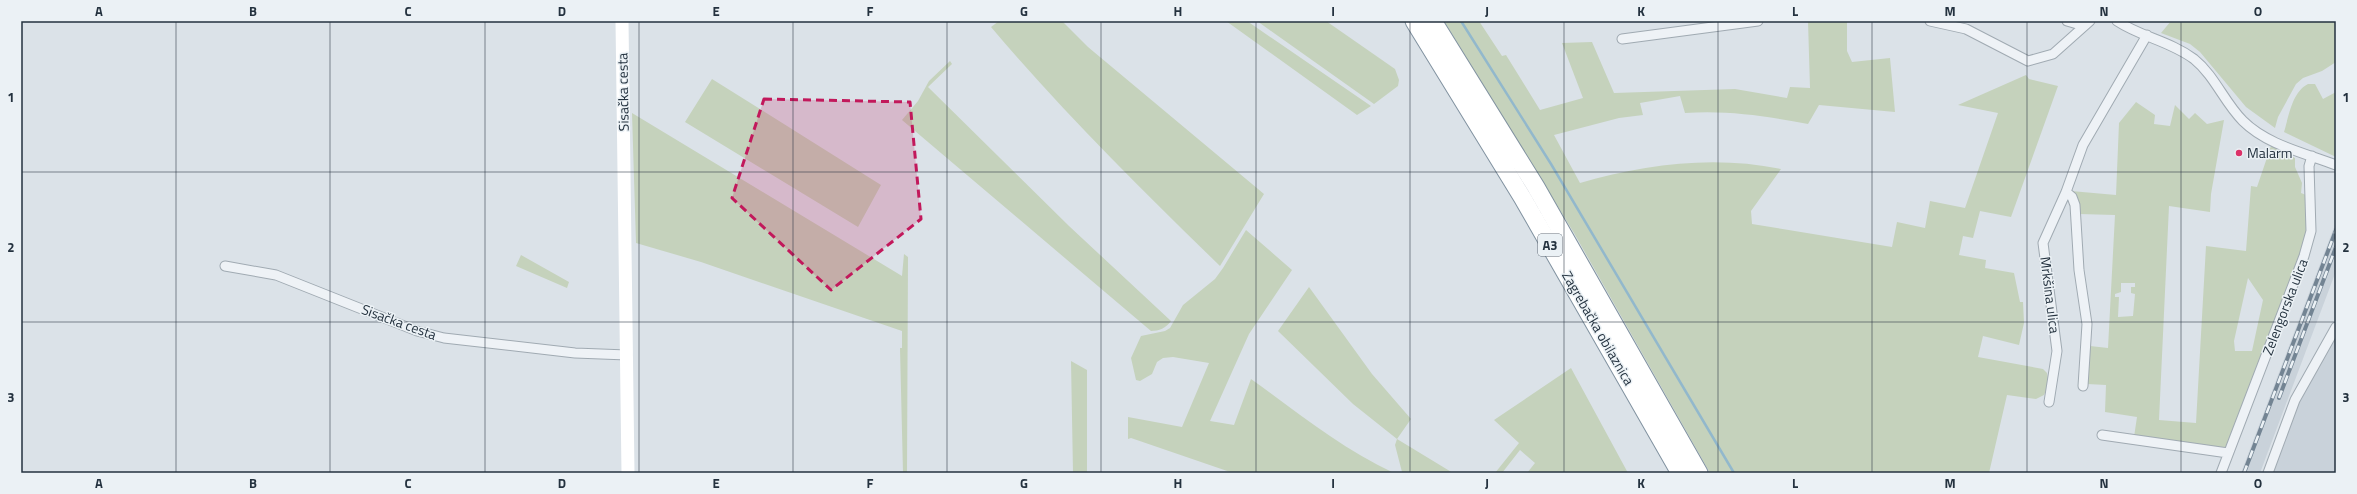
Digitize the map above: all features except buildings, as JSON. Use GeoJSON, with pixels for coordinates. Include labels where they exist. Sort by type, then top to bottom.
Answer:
{"type":"FeatureCollection","features":[{"type":"Feature","properties":{"kind":"highway","name":"Zagrebačka obilaznica"},"geometry":{"type":"LineString","coordinates":[[1414,21],[1526,204],[1680,473]]}},
{"type":"Feature","properties":{"kind":"highway","name":"Zagrebačka obilaznica"},"geometry":{"type":"LineString","coordinates":[[1433,21],[1536,187],[1699,473]]}},
{"type":"Feature","properties":{"kind":"main road","name":"Sisačka cesta"},"geometry":{"type":"LineString","coordinates":[[622,21],[628,473]]}},
{"type":"Feature","properties":{"kind":"street"},"geometry":{"type":"LineString","coordinates":[[1622,39],[1701,26],[1758,21]]}},
{"type":"Feature","properties":{"kind":"street"},"geometry":{"type":"LineString","coordinates":[[1930,21],[1966,29],[2028,61],[2053,54],[2087,24]]}},
{"type":"Feature","properties":{"kind":"street"},"geometry":{"type":"LineString","coordinates":[[2067,21],[2087,24]]}},
{"type":"Feature","properties":{"kind":"street"},"geometry":{"type":"LineString","coordinates":[[2117,21],[2174,46],[2194,59],[2210,75],[2242,120],[2252,129],[2279,144],[2336,165]]}},
{"type":"Feature","properties":{"kind":"street","name":"Mrkšina ulica"},"geometry":{"type":"LineString","coordinates":[[2049,402],[2057,351],[2043,243],[2066,192],[2083,145],[2147,34]]}},
{"type":"Feature","properties":{"kind":"street","name":"Zelengorska ulica"},"geometry":{"type":"LineString","coordinates":[[2221,473],[2304,256],[2311,231],[2309,166],[2312,156]]}},
{"type":"Feature","properties":{"kind":"street"},"geometry":{"type":"LineString","coordinates":[[2066,192],[2072,197],[2075,205],[2079,270],[2086,309],[2087,347],[2083,386]]}},
{"type":"Feature","properties":{"kind":"street","name":"Sisačka cesta"},"geometry":{"type":"LineString","coordinates":[[226,266],[276,275],[416,331],[444,338],[575,353],[627,355]]}},
{"type":"Feature","properties":{"kind":"street"},"geometry":{"type":"LineString","coordinates":[[2268,473],[2295,400],[2336,327]]}},
{"type":"Feature","properties":{"kind":"street"},"geometry":{"type":"LineString","coordinates":[[2102,435],[2228,453]]}},
{"type":"Feature","properties":{"kind":"highlighted area"},"geometry":{"type":"Polygon","coordinates":[[[764,99],[910,102],[921,219],[831,290],[732,198],[764,99]]]}},
{"type":"Feature","properties":{"kind":"shaded area"},"geometry":{"type":"Polygon","coordinates":[[[2336,222],[2336,271],[2260,473],[2241,473],[2336,222]]]}},
{"type":"Feature","properties":{"kind":"shaded area"},"geometry":{"type":"Polygon","coordinates":[[[2336,331],[2336,473],[2270,473],[2299,399],[2336,331]]]}},
{"type":"Feature","properties":{"kind":"green space"},"geometry":{"type":"Polygon","coordinates":[[[999,21],[1062,21],[1088,47],[1264,194],[1220,266],[1074,120],[1018,59],[991,27],[999,21]]]}},
{"type":"Feature","properties":{"kind":"green space"},"geometry":{"type":"Polygon","coordinates":[[[1226,21],[1247,21],[1371,106],[1357,115],[1226,21]]]}},
{"type":"Feature","properties":{"kind":"green space"},"geometry":{"type":"Polygon","coordinates":[[[1257,21],[1326,21],[1395,69],[1399,80],[1398,86],[1374,104],[1257,21]]]}},
{"type":"Feature","properties":{"kind":"green space"},"geometry":{"type":"Polygon","coordinates":[[[1444,21],[1479,21],[1502,56],[1506,55],[1540,110],[1583,98],[1562,43],[1592,42],[1614,93],[1735,89],[1787,98],[1790,87],[1810,88],[1808,21],[1847,21],[1847,51],[1852,62],[1890,58],[1895,112],[1819,105],[1808,124],[1746,114],[1716,112],[1685,113],[1680,96],[1640,103],[1643,115],[1619,118],[1554,135],[1580,183],[1629,171],[1705,162],[1756,165],[1781,169],[1751,211],[1752,224],[1892,247],[1897,222],[1925,228],[1930,201],[1965,208],[1998,113],[1958,105],[2026,75],[2029,79],[2058,86],[2011,217],[1980,211],[1973,238],[1963,236],[1959,255],[1986,260],[1985,268],[2014,273],[2020,302],[2023,302],[2024,323],[2019,345],[1983,336],[1978,357],[2043,369],[2047,373],[2049,384],[2044,395],[2036,399],[2007,395],[1989,473],[1710,473],[1574,233],[1444,21]]]}},
{"type":"Feature","properties":{"kind":"green space"},"geometry":{"type":"Polygon","coordinates":[[[2171,21],[2336,21],[2336,62],[2322,71],[2303,78],[2296,84],[2278,117],[2275,128],[2246,107],[2200,52],[2190,44],[2161,33],[2171,21]]]}},
{"type":"Feature","properties":{"kind":"green space"},"geometry":{"type":"Polygon","coordinates":[[[950,61],[952,64],[928,87],[1069,226],[1171,321],[1167,326],[1160,330],[1151,331],[902,120],[918,101],[929,81],[950,61]]]}},
{"type":"Feature","properties":{"kind":"green space"},"geometry":{"type":"Polygon","coordinates":[[[712,79],[881,185],[858,227],[685,122],[712,79]]]}},
{"type":"Feature","properties":{"kind":"green space"},"geometry":{"type":"Polygon","coordinates":[[[2308,84],[2315,84],[2323,99],[2336,92],[2336,157],[2284,132],[2295,98],[2298,93],[2308,84]]]}},
{"type":"Feature","properties":{"kind":"green space"},"geometry":{"type":"Polygon","coordinates":[[[2136,102],[2155,115],[2154,124],[2170,126],[2175,105],[2189,119],[2195,113],[2207,124],[2224,120],[2211,194],[2210,212],[2169,206],[2159,420],[2196,423],[2206,246],[2246,251],[2251,186],[2257,187],[2271,146],[2295,158],[2295,167],[2302,183],[2301,193],[2306,195],[2308,231],[2302,255],[2227,448],[2222,449],[2134,437],[2137,417],[2105,412],[2106,385],[2087,384],[2090,346],[2108,348],[2115,215],[2079,214],[2071,191],[2116,195],[2119,123],[2136,102]],[[2248,278],[2234,341],[2235,351],[2252,351],[2263,300],[2248,278]],[[2121,283],[2121,292],[2115,294],[2115,297],[2119,297],[2118,317],[2133,316],[2135,294],[2131,293],[2131,287],[2135,287],[2135,283],[2121,283]]]}},
{"type":"Feature","properties":{"kind":"green space"},"geometry":{"type":"Polygon","coordinates":[[[632,113],[902,276],[904,254],[908,257],[907,473],[903,473],[900,348],[902,348],[902,331],[701,262],[636,243],[632,113]]]}},
{"type":"Feature","properties":{"kind":"green space"},"geometry":{"type":"Polygon","coordinates":[[[1246,230],[1292,270],[1249,334],[1210,421],[1234,425],[1251,379],[1356,453],[1394,473],[1233,473],[1131,438],[1128,439],[1128,417],[1182,427],[1209,363],[1173,357],[1163,358],[1157,362],[1152,374],[1140,381],[1136,380],[1131,358],[1141,336],[1165,331],[1170,328],[1183,305],[1215,279],[1246,230]]]}},
{"type":"Feature","properties":{"kind":"green space"},"geometry":{"type":"Polygon","coordinates":[[[521,255],[569,282],[567,288],[516,266],[521,255]]]}},
{"type":"Feature","properties":{"kind":"green space"},"geometry":{"type":"Polygon","coordinates":[[[1309,287],[1372,374],[1411,419],[1397,439],[1353,404],[1278,331],[1309,287]]]}},
{"type":"Feature","properties":{"kind":"green space"},"geometry":{"type":"Polygon","coordinates":[[[1071,361],[1087,370],[1087,473],[1073,473],[1071,361]]]}},
{"type":"Feature","properties":{"kind":"green space"},"geometry":{"type":"Polygon","coordinates":[[[1571,368],[1628,473],[1527,473],[1535,463],[1520,450],[1502,473],[1495,473],[1519,443],[1494,420],[1571,368]]]}},
{"type":"Feature","properties":{"kind":"green space"},"geometry":{"type":"Polygon","coordinates":[[[1397,439],[1453,473],[1398,473],[1402,472],[1395,445],[1397,439]]]}},
{"type":"Feature","properties":{"kind":"waterway"},"geometry":{"type":"LineString","coordinates":[[1461,21],[1551,164],[1734,473]]}},
{"type":"Feature","properties":{"kind":"railway"},"geometry":{"type":"LineString","coordinates":[[2244,473],[2336,230]]}},
{"type":"Feature","properties":{"kind":"railway"},"geometry":{"type":"LineString","coordinates":[[2279,398],[2336,247]]}},
{"type":"Feature","properties":{"kind":"place","name":"Malarm"},"geometry":{"type":"Point","coordinates":[2239,153]}}]}
